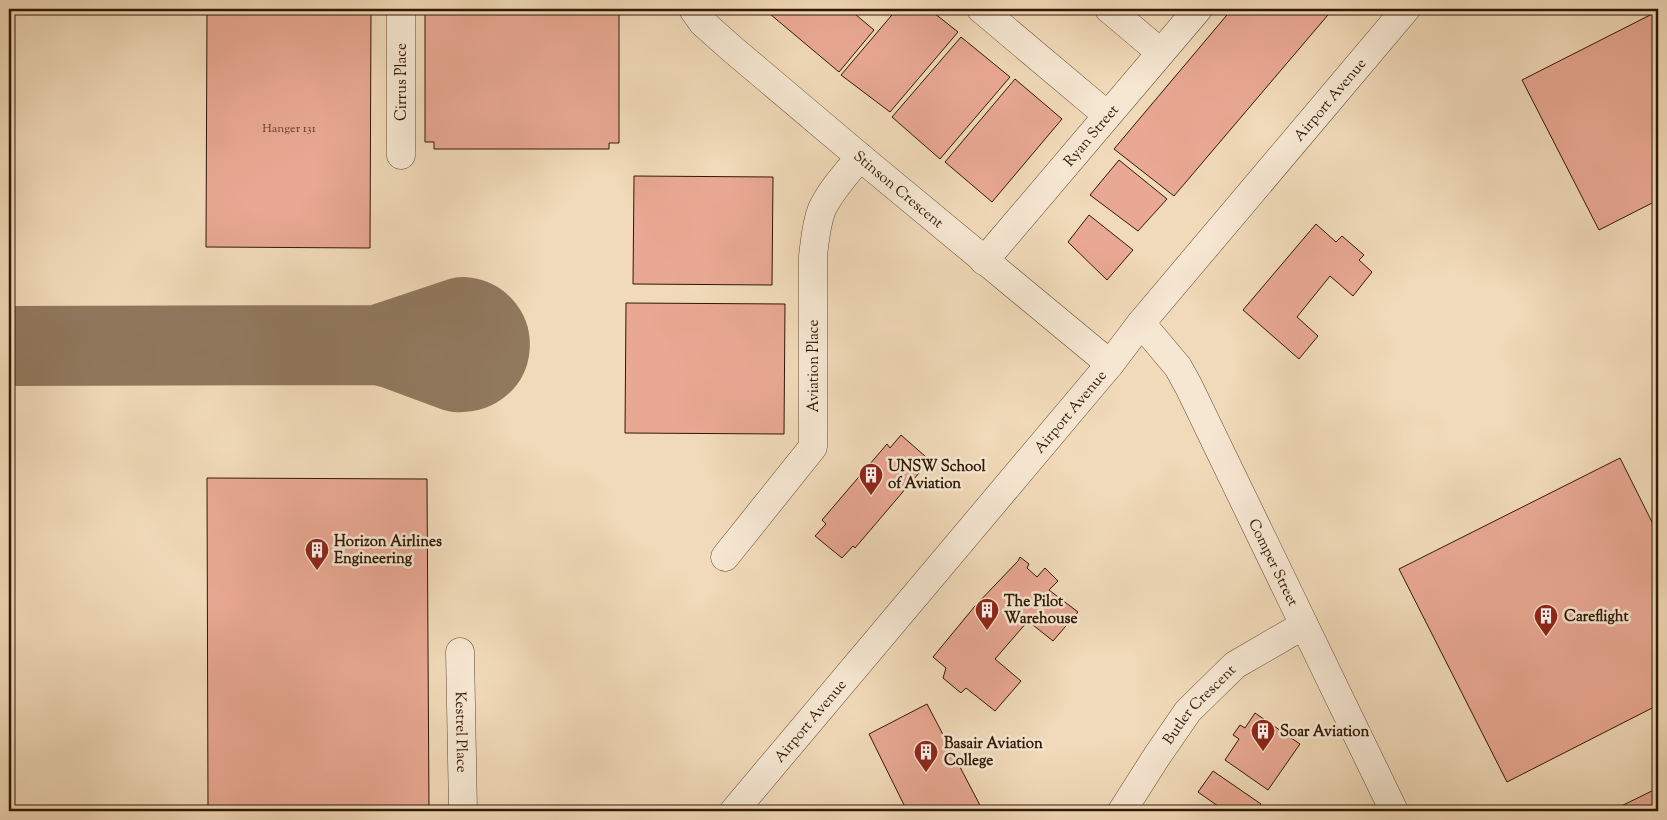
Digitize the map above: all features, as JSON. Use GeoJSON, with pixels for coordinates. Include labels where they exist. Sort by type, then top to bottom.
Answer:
{"type":"FeatureCollection","features":[{"type":"Feature","properties":{"kind":"street","name":"Cirrus Place"},"geometry":{"type":"LineString","coordinates":[[401,155],[402,9]]}},
{"type":"Feature","properties":{"kind":"street","name":"Stinson Crescent"},"geometry":{"type":"LineString","coordinates":[[693,9],[703,23],[730,48],[1110,364]]}},
{"type":"Feature","properties":{"kind":"street"},"geometry":{"type":"LineString","coordinates":[[981,9],[1107,115]]}},
{"type":"Feature","properties":{"kind":"street"},"geometry":{"type":"LineString","coordinates":[[1110,9],[1160,52]]}},
{"type":"Feature","properties":{"kind":"street","name":"Ryan Street"},"geometry":{"type":"LineString","coordinates":[[984,261],[1198,9]]}},
{"type":"Feature","properties":{"kind":"street","name":"Airport Avenue"},"geometry":{"type":"LineString","coordinates":[[734,811],[1406,9]]}},
{"type":"Feature","properties":{"kind":"street","name":"Aviation Place"},"geometry":{"type":"LineString","coordinates":[[725,557],[813,447],[813,256],[816,229],[822,209],[832,192],[860,158]]}},
{"type":"Feature","properties":{"kind":"street","name":"Comper Street"},"geometry":{"type":"LineString","coordinates":[[1141,323],[1178,367],[1185,380],[1394,811]]}},
{"type":"Feature","properties":{"kind":"street","name":"Butler Crescent"},"geometry":{"type":"LineString","coordinates":[[1122,811],[1188,711],[1235,665],[1304,625]]}},
{"type":"Feature","properties":{"kind":"street","name":"Kestrel Place"},"geometry":{"type":"LineString","coordinates":[[460,652],[463,811]]}},
{"type":"Feature","properties":{"kind":"building"},"geometry":{"type":"Polygon","coordinates":[[[207,9],[371,9],[370,248],[206,247],[207,9]]]}},
{"type":"Feature","properties":{"kind":"building"},"geometry":{"type":"Polygon","coordinates":[[[425,9],[619,9],[619,143],[609,143],[609,149],[434,149],[434,142],[425,142],[425,9]]]}},
{"type":"Feature","properties":{"kind":"building"},"geometry":{"type":"Polygon","coordinates":[[[764,9],[849,9],[874,30],[839,72],[764,9]]]}},
{"type":"Feature","properties":{"kind":"building"},"geometry":{"type":"Polygon","coordinates":[[[897,9],[929,9],[958,32],[890,112],[841,75],[897,9]]]}},
{"type":"Feature","properties":{"kind":"building"},"geometry":{"type":"Polygon","coordinates":[[[1232,9],[1333,9],[1174,196],[1114,149],[1232,9]]]}},
{"type":"Feature","properties":{"kind":"building"},"geometry":{"type":"Polygon","coordinates":[[[1658,11],[1658,200],[1599,230],[1522,80],[1658,11]]]}},
{"type":"Feature","properties":{"kind":"building"},"geometry":{"type":"Polygon","coordinates":[[[961,37],[1010,77],[940,159],[892,117],[961,37]]]}},
{"type":"Feature","properties":{"kind":"building"},"geometry":{"type":"Polygon","coordinates":[[[1015,79],[1062,119],[992,202],[945,162],[1015,79]]]}},
{"type":"Feature","properties":{"kind":"building"},"geometry":{"type":"Polygon","coordinates":[[[1119,160],[1167,199],[1138,231],[1090,195],[1119,160]]]}},
{"type":"Feature","properties":{"kind":"building"},"geometry":{"type":"Polygon","coordinates":[[[634,176],[773,177],[772,285],[633,284],[634,176]]]}},
{"type":"Feature","properties":{"kind":"building"},"geometry":{"type":"Polygon","coordinates":[[[1089,215],[1133,250],[1107,280],[1068,242],[1089,215]]]}},
{"type":"Feature","properties":{"kind":"building"},"geometry":{"type":"Polygon","coordinates":[[[1316,224],[1336,242],[1342,236],[1364,255],[1359,260],[1372,272],[1353,296],[1330,276],[1297,317],[1318,336],[1299,359],[1243,310],[1316,224]]]}},
{"type":"Feature","properties":{"kind":"building"},"geometry":{"type":"Polygon","coordinates":[[[626,303],[785,304],[784,434],[625,433],[626,303]]]}},
{"type":"Feature","properties":{"kind":"building","name":"UNSW School of Aviation"},"geometry":{"type":"Polygon","coordinates":[[[901,435],[926,457],[916,470],[919,473],[855,548],[853,546],[842,558],[815,536],[826,524],[822,520],[887,444],[890,448],[901,435]]]}},
{"type":"Feature","properties":{"kind":"building","name":"Careflight"},"geometry":{"type":"Polygon","coordinates":[[[1620,458],[1658,534],[1658,705],[1507,782],[1399,569],[1620,458]]]}},
{"type":"Feature","properties":{"kind":"building","name":"Horizon Airlines Engineering"},"geometry":{"type":"Polygon","coordinates":[[[207,478],[427,479],[429,811],[208,811],[207,478]]]}},
{"type":"Feature","properties":{"kind":"building","name":"The Pilot Warehouse"},"geometry":{"type":"Polygon","coordinates":[[[1020,557],[1029,564],[1027,568],[1037,577],[1045,568],[1058,581],[1049,590],[1078,612],[1053,641],[1028,621],[995,659],[1021,681],[995,711],[966,688],[961,693],[943,678],[946,668],[933,657],[975,606],[1020,557]]]}},
{"type":"Feature","properties":{"kind":"building","name":"Basair Aviation College"},"geometry":{"type":"Polygon","coordinates":[[[927,704],[983,811],[907,811],[869,734],[927,704]]]}},
{"type":"Feature","properties":{"kind":"building","name":"Soar Aviation"},"geometry":{"type":"Polygon","coordinates":[[[1255,713],[1300,744],[1268,790],[1225,760],[1239,739],[1233,735],[1240,725],[1245,728],[1255,713]]]}},
{"type":"Feature","properties":{"kind":"building"},"geometry":{"type":"Polygon","coordinates":[[[1213,771],[1261,804],[1255,811],[1225,811],[1198,792],[1213,771]]]}},
{"type":"Feature","properties":{"kind":"building"},"geometry":{"type":"Polygon","coordinates":[[[1658,788],[1658,811],[1611,811],[1658,788]]]}},
{"type":"Feature","properties":{"kind":"taxiway"},"geometry":{"type":"LineString","coordinates":[[9,346],[378,345],[462,317],[475,320],[484,327],[489,337],[490,347],[487,357],[481,365],[470,371],[456,372],[378,345]]}},
{"type":"Feature","properties":{"kind":"place","name":"UNSW School of Aviation"},"geometry":{"type":"Point","coordinates":[871,496]}},
{"type":"Feature","properties":{"kind":"place","name":"Horizon Airlines Engineering"},"geometry":{"type":"Point","coordinates":[317,571]}},
{"type":"Feature","properties":{"kind":"place","name":"The Pilot Warehouse"},"geometry":{"type":"Point","coordinates":[987,631]}},
{"type":"Feature","properties":{"kind":"place","name":"Careflight"},"geometry":{"type":"Point","coordinates":[1546,637]}},
{"type":"Feature","properties":{"kind":"place","name":"Soar Aviation"},"geometry":{"type":"Point","coordinates":[1263,752]}},
{"type":"Feature","properties":{"kind":"place","name":"Basair Aviation College"},"geometry":{"type":"Point","coordinates":[926,773]}}]}
